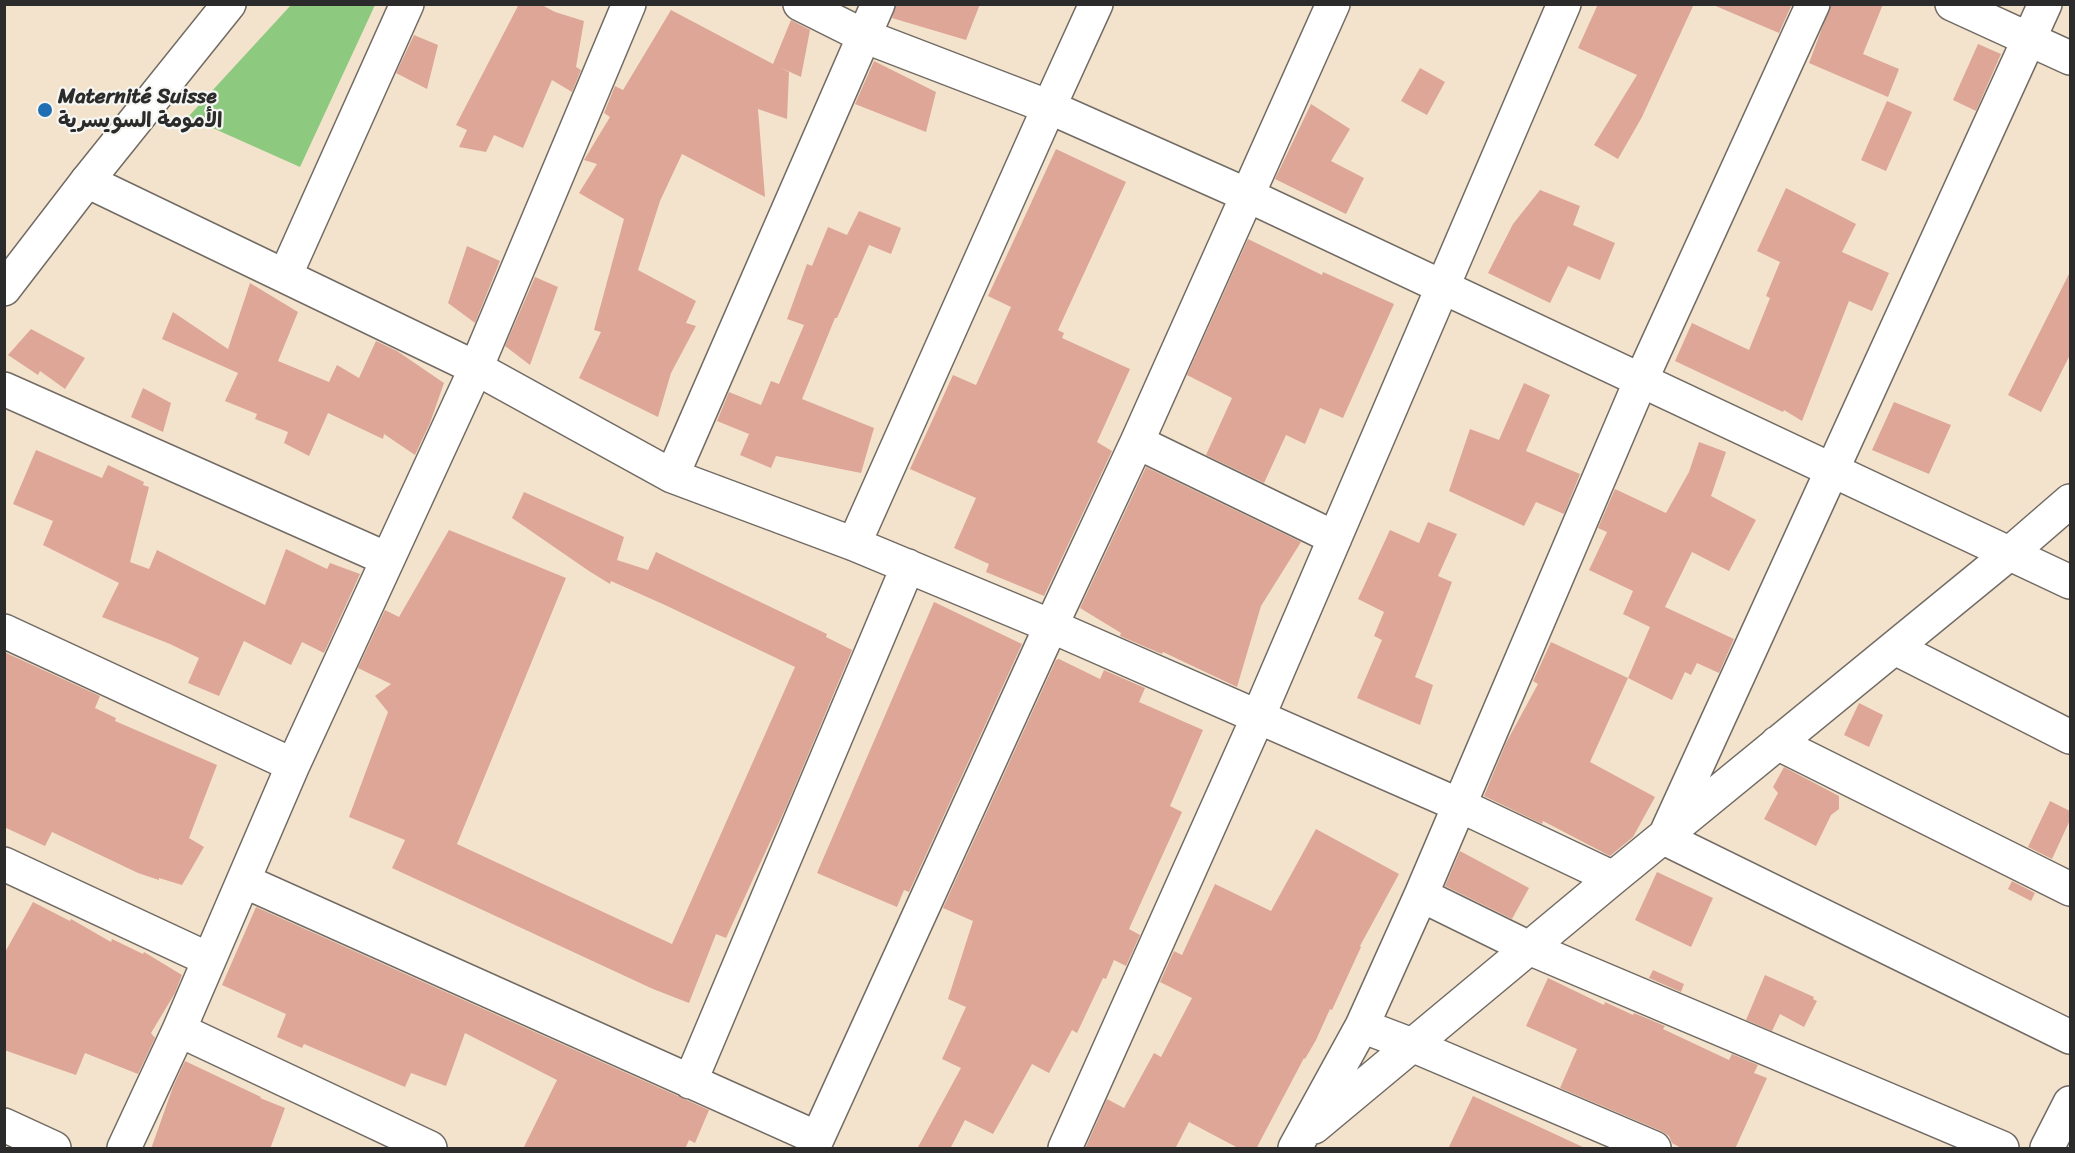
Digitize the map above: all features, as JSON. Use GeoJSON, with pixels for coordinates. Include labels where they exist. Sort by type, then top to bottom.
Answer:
{"type":"FeatureCollection","features":[{"type":"Feature","properties":{"kind":"street"},"geometry":{"type":"LineString","coordinates":[[4,289],[229,4]]}},
{"type":"Feature","properties":{"kind":"street"},"geometry":{"type":"LineString","coordinates":[[285,276],[407,4]]}},
{"type":"Feature","properties":{"kind":"street"},"geometry":{"type":"LineString","coordinates":[[124,1149],[179,1030],[293,765],[476,368],[629,4]]}},
{"type":"Feature","properties":{"kind":"street"},"geometry":{"type":"LineString","coordinates":[[800,4],[864,36],[1049,107],[1247,195],[2070,582]]}},
{"type":"Feature","properties":{"kind":"street"},"geometry":{"type":"LineString","coordinates":[[672,476],[878,4]]}},
{"type":"Feature","properties":{"kind":"street"},"geometry":{"type":"LineString","coordinates":[[854,544],[1096,4]]}},
{"type":"Feature","properties":{"kind":"street"},"geometry":{"type":"LineString","coordinates":[[243,881],[690,1082],[815,1143],[1137,442],[1333,4]]}},
{"type":"Feature","properties":{"kind":"street"},"geometry":{"type":"LineString","coordinates":[[1065,1149],[1258,717],[1564,4]]}},
{"type":"Feature","properties":{"kind":"street"},"geometry":{"type":"LineString","coordinates":[[1300,1146],[1362,1026],[1421,895],[1641,380],[1813,4]]}},
{"type":"Feature","properties":{"kind":"street"},"geometry":{"type":"LineString","coordinates":[[1952,4],[2070,58]]}},
{"type":"Feature","properties":{"kind":"street"},"geometry":{"type":"LineString","coordinates":[[1664,838],[2045,4]]}},
{"type":"Feature","properties":{"kind":"street"},"geometry":{"type":"LineString","coordinates":[[87,181],[476,368],[672,476],[854,544],[1051,626],[1459,805],[1613,878]]}},
{"type":"Feature","properties":{"kind":"street"},"geometry":{"type":"LineString","coordinates":[[4,389],[387,559]]}},
{"type":"Feature","properties":{"kind":"street"},"geometry":{"type":"LineString","coordinates":[[1137,442],[1335,538]]}},
{"type":"Feature","properties":{"kind":"street"},"geometry":{"type":"LineString","coordinates":[[1300,1146],[1412,1045],[2010,553],[2070,501]]}},
{"type":"Feature","properties":{"kind":"street"},"geometry":{"type":"LineString","coordinates":[[690,1082],[908,566]]}},
{"type":"Feature","properties":{"kind":"street"},"geometry":{"type":"LineString","coordinates":[[4,631],[293,765]]}},
{"type":"Feature","properties":{"kind":"street"},"geometry":{"type":"LineString","coordinates":[[1895,648],[2070,737]]}},
{"type":"Feature","properties":{"kind":"street"},"geometry":{"type":"LineString","coordinates":[[1777,743],[2070,889]]}},
{"type":"Feature","properties":{"kind":"street"},"geometry":{"type":"LineString","coordinates":[[1664,838],[2070,1037]]}},
{"type":"Feature","properties":{"kind":"street"},"geometry":{"type":"LineString","coordinates":[[4,864],[208,959]]}},
{"type":"Feature","properties":{"kind":"street"},"geometry":{"type":"LineString","coordinates":[[1421,895],[1529,948],[2002,1149]]}},
{"type":"Feature","properties":{"kind":"street"},"geometry":{"type":"LineString","coordinates":[[1362,1026],[1412,1045],[1654,1149]]}},
{"type":"Feature","properties":{"kind":"street"},"geometry":{"type":"LineString","coordinates":[[179,1030],[430,1149]]}},
{"type":"Feature","properties":{"kind":"street"},"geometry":{"type":"LineString","coordinates":[[2047,1149],[2070,1103]]}},
{"type":"Feature","properties":{"kind":"street"},"geometry":{"type":"LineString","coordinates":[[4,1125],[54,1149]]}},
{"type":"Feature","properties":{"kind":"green space"},"geometry":{"type":"Polygon","coordinates":[[[291,5],[375,5],[300,167],[188,117],[291,5]]]}},
{"type":"Feature","properties":{"kind":"building"},"geometry":{"type":"Polygon","coordinates":[[[519,4],[540,4],[555,12],[584,21],[576,67],[581,70],[572,92],[552,80],[523,148],[494,135],[486,152],[459,147],[467,130],[456,125],[519,4]]]}},
{"type":"Feature","properties":{"kind":"building"},"geometry":{"type":"Polygon","coordinates":[[[896,4],[980,4],[966,40],[892,18],[896,4]]]}},
{"type":"Feature","properties":{"kind":"building"},"geometry":{"type":"Polygon","coordinates":[[[1598,4],[1694,4],[1642,117],[1618,159],[1594,145],[1637,75],[1578,48],[1598,4]]]}},
{"type":"Feature","properties":{"kind":"building"},"geometry":{"type":"Polygon","coordinates":[[[1711,4],[1792,4],[1779,33],[1711,4]]]}},
{"type":"Feature","properties":{"kind":"building"},"geometry":{"type":"Polygon","coordinates":[[[1831,4],[1883,4],[1863,54],[1899,69],[1888,97],[1809,63],[1831,4]]]}},
{"type":"Feature","properties":{"kind":"building"},"geometry":{"type":"Polygon","coordinates":[[[671,10],[773,64],[791,20],[810,30],[801,77],[779,67],[789,72],[787,119],[758,109],[765,197],[682,154],[660,201],[638,270],[696,301],[686,323],[696,326],[671,373],[658,417],[579,378],[601,332],[594,330],[624,219],[579,193],[597,164],[584,160],[610,117],[604,113],[615,86],[623,90],[671,10]]]}},
{"type":"Feature","properties":{"kind":"building"},"geometry":{"type":"Polygon","coordinates":[[[414,35],[438,45],[427,89],[396,73],[414,35]]]}},
{"type":"Feature","properties":{"kind":"building"},"geometry":{"type":"Polygon","coordinates":[[[1978,44],[2001,54],[1976,111],[1953,100],[1978,44]]]}},
{"type":"Feature","properties":{"kind":"building"},"geometry":{"type":"Polygon","coordinates":[[[874,61],[936,92],[926,132],[855,104],[874,61]]]}},
{"type":"Feature","properties":{"kind":"building"},"geometry":{"type":"Polygon","coordinates":[[[1420,68],[1445,82],[1427,115],[1401,101],[1420,68]]]}},
{"type":"Feature","properties":{"kind":"building"},"geometry":{"type":"Polygon","coordinates":[[[1887,101],[1912,112],[1886,171],[1861,160],[1887,101]]]}},
{"type":"Feature","properties":{"kind":"building"},"geometry":{"type":"Polygon","coordinates":[[[1311,104],[1350,129],[1331,161],[1364,178],[1346,214],[1275,179],[1311,104]]]}},
{"type":"Feature","properties":{"kind":"building"},"geometry":{"type":"Polygon","coordinates":[[[1056,149],[1126,182],[1058,330],[1064,333],[1062,338],[1130,369],[1097,442],[1112,451],[1044,596],[986,572],[989,564],[954,548],[976,498],[910,469],[953,375],[976,385],[1011,307],[988,296],[1056,149]]]}},
{"type":"Feature","properties":{"kind":"building"},"geometry":{"type":"Polygon","coordinates":[[[1786,188],[1856,224],[1842,252],[1889,273],[1872,311],[1849,301],[1802,421],[1784,410],[1783,412],[1675,361],[1692,323],[1749,350],[1770,298],[1766,296],[1780,262],[1757,251],[1786,188]]]}},
{"type":"Feature","properties":{"kind":"building"},"geometry":{"type":"Polygon","coordinates":[[[1540,190],[1580,206],[1573,225],[1615,243],[1600,280],[1568,266],[1550,303],[1488,273],[1513,224],[1540,190]]]}},
{"type":"Feature","properties":{"kind":"building"},"geometry":{"type":"Polygon","coordinates":[[[859,211],[901,228],[891,254],[862,242],[869,245],[837,318],[835,318],[802,399],[874,428],[861,473],[776,456],[771,468],[740,455],[749,434],[717,421],[729,392],[761,405],[771,381],[779,384],[804,325],[787,319],[807,264],[812,266],[828,227],[847,235],[859,211]]]}},
{"type":"Feature","properties":{"kind":"building"},"geometry":{"type":"Polygon","coordinates":[[[1248,239],[1322,275],[1323,272],[1394,304],[1343,418],[1320,408],[1305,444],[1286,435],[1264,483],[1206,455],[1232,398],[1187,375],[1248,239]]]}},
{"type":"Feature","properties":{"kind":"building"},"geometry":{"type":"Polygon","coordinates":[[[467,246],[500,261],[475,323],[448,303],[467,246]]]}},
{"type":"Feature","properties":{"kind":"building"},"geometry":{"type":"Polygon","coordinates":[[[2070,272],[2070,355],[2041,412],[2008,395],[2070,272]]]}},
{"type":"Feature","properties":{"kind":"building"},"geometry":{"type":"Polygon","coordinates":[[[535,277],[558,287],[530,365],[505,346],[535,277]]]}},
{"type":"Feature","properties":{"kind":"building"},"geometry":{"type":"Polygon","coordinates":[[[250,283],[298,312],[278,361],[329,382],[337,365],[359,378],[376,341],[397,351],[444,383],[430,423],[415,455],[384,434],[383,439],[328,413],[309,456],[284,443],[288,432],[255,419],[257,414],[225,401],[238,373],[162,339],[173,312],[228,349],[250,283]]]}},
{"type":"Feature","properties":{"kind":"building"},"geometry":{"type":"Polygon","coordinates":[[[31,329],[85,358],[65,389],[40,371],[38,375],[8,355],[31,329]]]}},
{"type":"Feature","properties":{"kind":"building"},"geometry":{"type":"Polygon","coordinates":[[[1524,383],[1550,395],[1526,451],[1580,474],[1564,514],[1536,502],[1524,526],[1449,491],[1470,429],[1499,440],[1524,383]]]}},
{"type":"Feature","properties":{"kind":"building"},"geometry":{"type":"Polygon","coordinates":[[[143,388],[171,403],[163,432],[131,417],[143,388]]]}},
{"type":"Feature","properties":{"kind":"building"},"geometry":{"type":"Polygon","coordinates":[[[1894,402],[1951,425],[1929,474],[1872,450],[1894,402]]]}},
{"type":"Feature","properties":{"kind":"building"},"geometry":{"type":"Polygon","coordinates":[[[1699,442],[1726,452],[1711,496],[1756,520],[1729,571],[1692,552],[1665,607],[1734,639],[1719,673],[1697,663],[1691,675],[1685,672],[1672,700],[1628,678],[1650,627],[1623,614],[1633,591],[1589,570],[1607,532],[1598,528],[1615,489],[1666,513],[1689,472],[1699,442]]]}},
{"type":"Feature","properties":{"kind":"building"},"geometry":{"type":"Polygon","coordinates":[[[36,450],[102,478],[108,465],[144,482],[143,485],[149,487],[130,562],[149,569],[157,550],[265,605],[286,549],[327,569],[330,563],[360,574],[324,653],[302,642],[291,665],[244,641],[219,696],[188,683],[199,658],[102,617],[119,583],[43,545],[53,521],[13,504],[36,450]]]}},
{"type":"Feature","properties":{"kind":"building"},"geometry":{"type":"Polygon","coordinates":[[[1146,467],[1301,542],[1261,606],[1237,687],[1163,652],[1162,654],[1120,636],[1121,633],[1080,608],[1146,467]]]}},
{"type":"Feature","properties":{"kind":"building"},"geometry":{"type":"Polygon","coordinates":[[[524,492],[624,537],[617,560],[648,570],[656,552],[827,634],[826,637],[852,650],[787,805],[726,938],[716,934],[689,1003],[653,989],[392,868],[405,840],[349,817],[388,712],[375,696],[391,684],[358,668],[385,610],[399,617],[449,530],[566,578],[457,844],[672,944],[795,667],[665,605],[611,581],[610,584],[589,571],[512,518],[524,492]]]}},
{"type":"Feature","properties":{"kind":"building"},"geometry":{"type":"Polygon","coordinates":[[[1428,522],[1457,534],[1438,576],[1452,582],[1415,677],[1433,685],[1420,725],[1357,698],[1382,640],[1374,636],[1384,612],[1358,599],[1390,530],[1419,543],[1428,522]]]}},
{"type":"Feature","properties":{"kind":"building"},"geometry":{"type":"Polygon","coordinates":[[[934,602],[1022,644],[909,892],[904,890],[897,907],[817,873],[934,602]]]}},
{"type":"Feature","properties":{"kind":"building"},"geometry":{"type":"Polygon","coordinates":[[[1551,642],[1628,678],[1590,762],[1655,797],[1633,837],[1610,856],[1543,821],[1542,824],[1484,796],[1506,743],[1538,684],[1533,681],[1551,642]]]}},
{"type":"Feature","properties":{"kind":"building"},"geometry":{"type":"Polygon","coordinates":[[[4,652],[100,696],[95,708],[116,718],[115,721],[217,765],[189,838],[204,847],[182,885],[138,873],[52,832],[45,846],[4,827],[4,652]]]}},
{"type":"Feature","properties":{"kind":"building"},"geometry":{"type":"Polygon","coordinates":[[[1059,659],[1100,679],[1104,670],[1145,688],[1139,702],[1203,730],[1170,806],[1182,812],[1129,929],[1140,935],[1126,966],[1114,960],[1077,1033],[1072,1030],[1049,1073],[1032,1064],[993,1134],[965,1120],[950,1149],[917,1149],[961,1068],[942,1059],[966,1007],[948,999],[973,921],[943,908],[1056,660],[1059,659]]]}},
{"type":"Feature","properties":{"kind":"building"},"geometry":{"type":"Polygon","coordinates":[[[1859,703],[1883,715],[1869,747],[1844,735],[1859,703]]]}},
{"type":"Feature","properties":{"kind":"building"},"geometry":{"type":"Polygon","coordinates":[[[1784,767],[1839,796],[1839,809],[1831,815],[1816,846],[1764,819],[1778,793],[1773,787],[1784,767]]]}},
{"type":"Feature","properties":{"kind":"building"},"geometry":{"type":"Polygon","coordinates":[[[2050,801],[2070,811],[2070,820],[2052,859],[2028,847],[2050,801]]]}},
{"type":"Feature","properties":{"kind":"building"},"geometry":{"type":"Polygon","coordinates":[[[1316,829],[1399,874],[1360,946],[1332,1010],[1330,1009],[1316,1040],[1304,1058],[1256,1149],[1240,1149],[1189,1122],[1175,1149],[1085,1149],[1107,1099],[1124,1108],[1154,1053],[1161,1057],[1192,998],[1160,982],[1174,951],[1182,955],[1215,884],[1271,911],[1316,829]]]}},
{"type":"Feature","properties":{"kind":"building"},"geometry":{"type":"Polygon","coordinates":[[[1460,851],[1529,888],[1512,919],[1445,886],[1460,851]]]}},
{"type":"Feature","properties":{"kind":"building"},"geometry":{"type":"Polygon","coordinates":[[[1657,872],[1713,898],[1691,947],[1635,920],[1657,872]]]}},
{"type":"Feature","properties":{"kind":"building"},"geometry":{"type":"Polygon","coordinates":[[[2012,881],[2035,893],[2031,901],[2008,889],[2012,881]]]}},
{"type":"Feature","properties":{"kind":"building"},"geometry":{"type":"Polygon","coordinates":[[[33,902],[70,921],[71,919],[111,942],[112,939],[143,954],[144,952],[182,975],[175,993],[151,1033],[155,1038],[138,1074],[85,1053],[76,1075],[4,1050],[4,954],[33,902]]]}},
{"type":"Feature","properties":{"kind":"building"},"geometry":{"type":"Polygon","coordinates":[[[256,907],[709,1110],[695,1143],[689,1140],[685,1149],[523,1149],[557,1080],[465,1033],[446,1086],[411,1073],[405,1087],[304,1044],[302,1048],[277,1037],[286,1014],[222,985],[256,907]]]}},
{"type":"Feature","properties":{"kind":"building"},"geometry":{"type":"Polygon","coordinates":[[[1653,970],[1684,984],[1681,992],[1649,978],[1653,970]]]}},
{"type":"Feature","properties":{"kind":"building"},"geometry":{"type":"Polygon","coordinates":[[[1765,975],[1814,997],[1813,999],[1817,1001],[1804,1027],[1780,1014],[1772,1031],[1746,1020],[1765,975]]]}},
{"type":"Feature","properties":{"kind":"building"},"geometry":{"type":"Polygon","coordinates":[[[1548,978],[1604,1005],[1605,1002],[1665,1026],[1663,1029],[1729,1060],[1732,1054],[1758,1065],[1754,1073],[1767,1078],[1735,1149],[1683,1149],[1672,1143],[1669,1136],[1661,1131],[1560,1088],[1577,1049],[1526,1026],[1548,978]]]}},
{"type":"Feature","properties":{"kind":"building"},"geometry":{"type":"Polygon","coordinates":[[[185,1061],[285,1108],[270,1149],[151,1149],[173,1087],[185,1061]]]}},
{"type":"Feature","properties":{"kind":"building"},"geometry":{"type":"Polygon","coordinates":[[[1473,1096],[1587,1149],[1448,1149],[1473,1096]]]}},
{"type":"Feature","properties":{"kind":"place","name":"Maternité Suisse الأمومة السويسرية"},"geometry":{"type":"Point","coordinates":[45,110]}}]}
